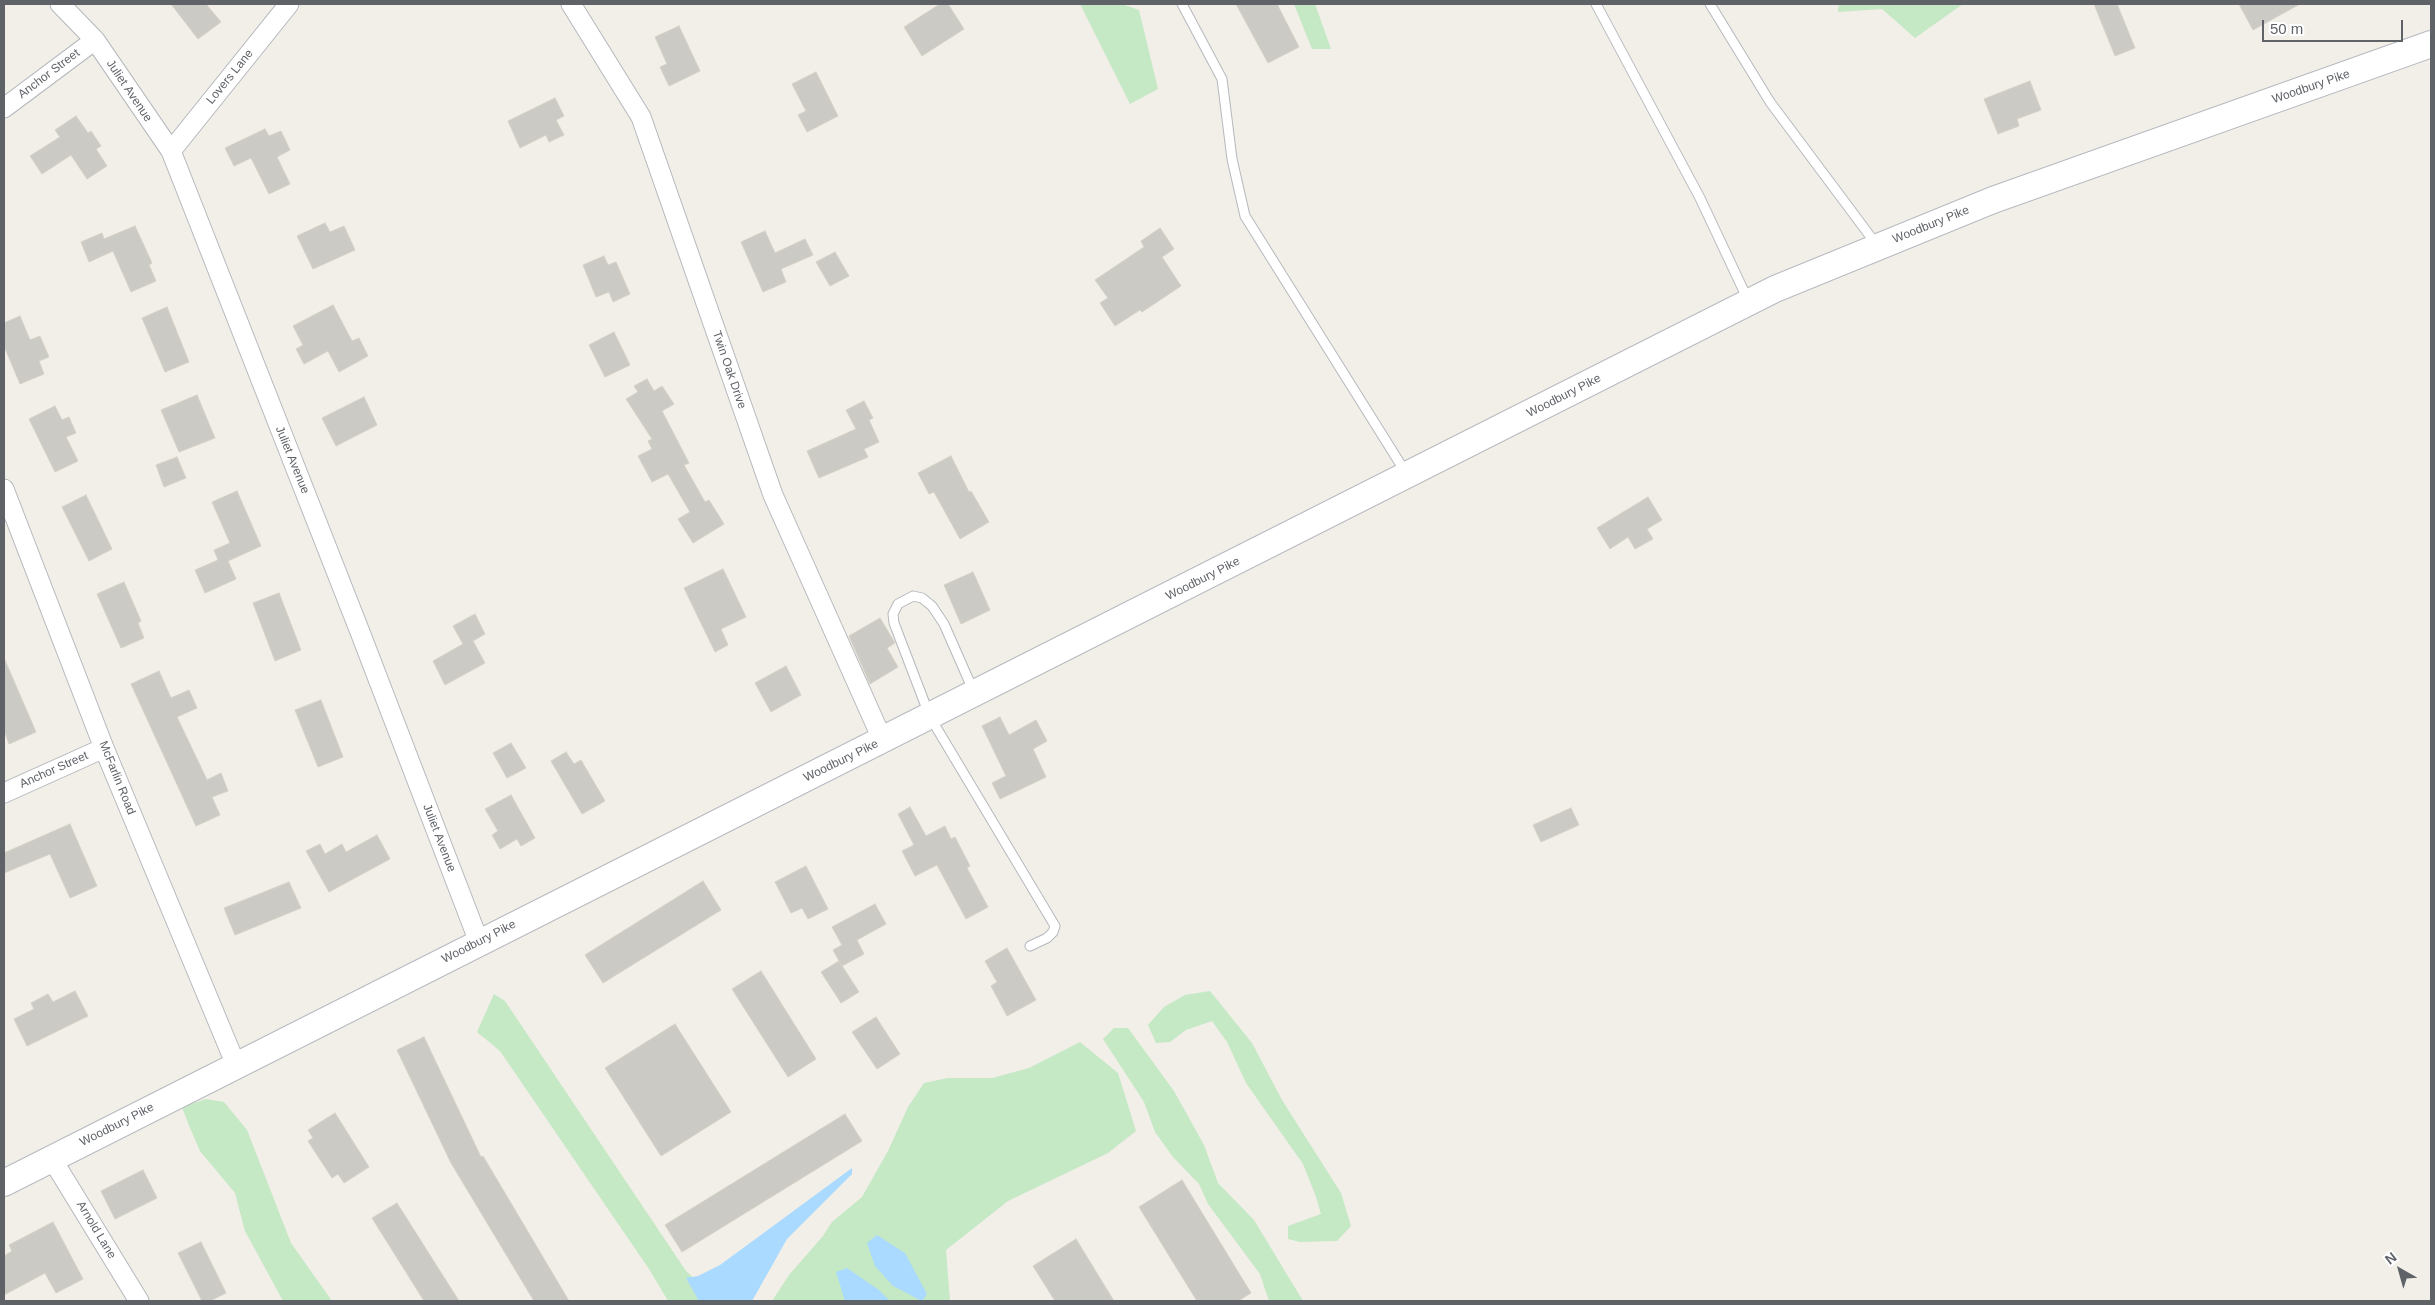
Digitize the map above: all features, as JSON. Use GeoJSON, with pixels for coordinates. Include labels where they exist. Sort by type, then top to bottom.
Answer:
{"type":"FeatureCollection","features":[{"type":"Feature","properties":{"kind":"street","name":"Juliet Avenue"},"geometry":{"type":"LineString","coordinates":[[60,4],[95,40],[171,151],[360,632],[479,942]]}},
{"type":"Feature","properties":{"kind":"street","name":"Lovers Lane"},"geometry":{"type":"LineString","coordinates":[[171,151],[289,4]]}},
{"type":"Feature","properties":{"kind":"street","name":"Twin Oak Drive"},"geometry":{"type":"LineString","coordinates":[[571,4],[641,117],[773,495],[883,741]]}},
{"type":"Feature","properties":{"kind":"street","name":"Anchor Street"},"geometry":{"type":"LineString","coordinates":[[4,108],[95,40]]}},
{"type":"Feature","properties":{"kind":"street","name":"Woodbury Pike"},"geometry":{"type":"LineString","coordinates":[[4,1183],[479,942],[883,741],[1775,289],[1993,200],[2431,44]]}},
{"type":"Feature","properties":{"kind":"street","name":"McFarlin Road"},"geometry":{"type":"LineString","coordinates":[[4,489],[104,748],[236,1065]]}},
{"type":"Feature","properties":{"kind":"street","name":"Anchor Street"},"geometry":{"type":"LineString","coordinates":[[4,793],[104,748]]}},
{"type":"Feature","properties":{"kind":"street","name":"Arnold Lane"},"geometry":{"type":"LineString","coordinates":[[52,1159],[139,1301]]}},
{"type":"Feature","properties":{"kind":"lane"},"geometry":{"type":"LineString","coordinates":[[1182,4],[1222,79],[1232,159],[1245,216],[1407,476]]}},
{"type":"Feature","properties":{"kind":"lane"},"geometry":{"type":"LineString","coordinates":[[1596,4],[1700,198],[1749,302]]}},
{"type":"Feature","properties":{"kind":"lane"},"geometry":{"type":"LineString","coordinates":[[1710,4],[1770,102],[1878,247]]}},
{"type":"Feature","properties":{"kind":"lane"},"geometry":{"type":"LineString","coordinates":[[974,694],[944,624],[932,606],[922,598],[913,596],[898,604],[892,614],[894,623],[930,717],[1055,926],[1053,932],[1047,938],[1030,946]]}},
{"type":"Feature","properties":{"kind":"green space"},"geometry":{"type":"Polygon","coordinates":[[[1080,4],[1122,4],[1139,10],[1158,89],[1130,104],[1080,4]]]}},
{"type":"Feature","properties":{"kind":"green space"},"geometry":{"type":"Polygon","coordinates":[[[1294,4],[1315,4],[1331,49],[1312,49],[1294,4]]]}},
{"type":"Feature","properties":{"kind":"green space"},"geometry":{"type":"Polygon","coordinates":[[[1839,4],[1963,4],[1915,38],[1882,9],[1838,12],[1839,4]]]}},
{"type":"Feature","properties":{"kind":"green space"},"geometry":{"type":"Polygon","coordinates":[[[1210,991],[1252,1043],[1282,1100],[1341,1193],[1351,1226],[1337,1241],[1300,1242],[1288,1239],[1288,1226],[1321,1214],[1315,1194],[1303,1164],[1246,1083],[1227,1042],[1212,1021],[1186,1030],[1170,1042],[1156,1043],[1148,1025],[1164,1007],[1185,995],[1210,991]]]}},
{"type":"Feature","properties":{"kind":"green space"},"geometry":{"type":"Polygon","coordinates":[[[494,994],[505,1001],[686,1271],[702,1286],[708,1301],[668,1301],[649,1269],[500,1051],[477,1032],[494,994]]]}},
{"type":"Feature","properties":{"kind":"green space"},"geometry":{"type":"Polygon","coordinates":[[[1114,1028],[1128,1028],[1174,1091],[1204,1145],[1218,1183],[1254,1220],[1303,1301],[1269,1301],[1260,1274],[1208,1204],[1199,1184],[1173,1157],[1155,1132],[1144,1102],[1103,1039],[1114,1028]]]}},
{"type":"Feature","properties":{"kind":"green space"},"geometry":{"type":"Polygon","coordinates":[[[1080,1042],[1118,1073],[1136,1131],[1108,1153],[1008,1201],[946,1250],[950,1301],[772,1301],[789,1275],[823,1236],[832,1222],[862,1197],[888,1151],[908,1107],[924,1083],[948,1078],[992,1078],[1029,1068],[1080,1042]]]}},
{"type":"Feature","properties":{"kind":"green space"},"geometry":{"type":"Polygon","coordinates":[[[206,1099],[224,1102],[247,1130],[291,1243],[332,1301],[283,1301],[245,1231],[235,1193],[200,1151],[182,1107],[206,1099]]]}},
{"type":"Feature","properties":{"kind":"water"},"geometry":{"type":"Polygon","coordinates":[[[852,1168],[852,1174],[787,1239],[752,1301],[699,1301],[686,1278],[698,1276],[720,1265],[852,1168]]]}},
{"type":"Feature","properties":{"kind":"water"},"geometry":{"type":"Polygon","coordinates":[[[877,1235],[905,1253],[927,1294],[922,1301],[893,1286],[875,1266],[867,1243],[877,1235]]]}},
{"type":"Feature","properties":{"kind":"water"},"geometry":{"type":"Polygon","coordinates":[[[847,1268],[879,1290],[890,1301],[845,1301],[836,1272],[847,1268]]]}},
{"type":"Feature","properties":{"kind":"building"},"geometry":{"type":"Polygon","coordinates":[[[171,4],[206,4],[221,22],[198,39],[171,4]]]}},
{"type":"Feature","properties":{"kind":"building"},"geometry":{"type":"Polygon","coordinates":[[[940,4],[948,4],[964,29],[922,56],[904,27],[940,4]]]}},
{"type":"Feature","properties":{"kind":"building"},"geometry":{"type":"Polygon","coordinates":[[[1236,4],[1277,4],[1299,47],[1268,63],[1236,4]]]}},
{"type":"Feature","properties":{"kind":"building"},"geometry":{"type":"Polygon","coordinates":[[[2094,4],[2117,4],[2135,48],[2115,56],[2094,4]]]}},
{"type":"Feature","properties":{"kind":"building"},"geometry":{"type":"Polygon","coordinates":[[[2239,4],[2300,4],[2253,30],[2239,4]]]}},
{"type":"Feature","properties":{"kind":"building"},"geometry":{"type":"Polygon","coordinates":[[[679,26],[700,71],[669,86],[660,67],[667,64],[655,37],[679,26]]]}},
{"type":"Feature","properties":{"kind":"building"},"geometry":{"type":"Polygon","coordinates":[[[816,72],[838,116],[807,132],[798,115],[806,111],[792,84],[816,72]]]}},
{"type":"Feature","properties":{"kind":"building"},"geometry":{"type":"Polygon","coordinates":[[[2030,81],[2041,110],[2017,119],[2019,126],[1998,134],[1984,99],[2030,81]]]}},
{"type":"Feature","properties":{"kind":"building"},"geometry":{"type":"Polygon","coordinates":[[[555,98],[564,116],[556,120],[564,135],[549,142],[546,135],[520,148],[508,121],[555,98]]]}},
{"type":"Feature","properties":{"kind":"building"},"geometry":{"type":"Polygon","coordinates":[[[76,116],[88,133],[91,131],[101,146],[96,149],[107,166],[87,179],[71,155],[42,174],[30,156],[60,137],[55,130],[76,116]]]}},
{"type":"Feature","properties":{"kind":"building"},"geometry":{"type":"Polygon","coordinates":[[[265,129],[269,136],[281,131],[290,150],[277,157],[290,184],[269,194],[251,158],[234,166],[225,148],[265,129]]]}},
{"type":"Feature","properties":{"kind":"building"},"geometry":{"type":"Polygon","coordinates":[[[325,223],[330,232],[344,226],[355,250],[313,269],[297,236],[325,223]]]}},
{"type":"Feature","properties":{"kind":"building"},"geometry":{"type":"Polygon","coordinates":[[[135,226],[152,263],[149,265],[156,281],[131,292],[113,251],[89,262],[81,242],[102,233],[104,239],[135,226]]]}},
{"type":"Feature","properties":{"kind":"building"},"geometry":{"type":"Polygon","coordinates":[[[1160,228],[1174,249],[1162,257],[1181,286],[1142,312],[1140,310],[1115,326],[1100,303],[1108,298],[1095,280],[1144,247],[1141,241],[1160,228]]]}},
{"type":"Feature","properties":{"kind":"building"},"geometry":{"type":"Polygon","coordinates":[[[765,231],[775,253],[805,239],[813,255],[781,269],[786,282],[763,292],[741,242],[765,231]]]}},
{"type":"Feature","properties":{"kind":"building"},"geometry":{"type":"Polygon","coordinates":[[[835,252],[849,276],[830,286],[816,262],[835,252]]]}},
{"type":"Feature","properties":{"kind":"building"},"geometry":{"type":"Polygon","coordinates":[[[604,256],[608,265],[616,262],[630,294],[613,302],[609,292],[596,297],[583,265],[604,256]]]}},
{"type":"Feature","properties":{"kind":"building"},"geometry":{"type":"Polygon","coordinates":[[[333,305],[352,341],[359,338],[368,356],[339,372],[328,351],[304,364],[296,349],[303,345],[293,326],[333,305]]]}},
{"type":"Feature","properties":{"kind":"building"},"geometry":{"type":"Polygon","coordinates":[[[167,307],[189,362],[165,372],[142,318],[167,307]]]}},
{"type":"Feature","properties":{"kind":"building"},"geometry":{"type":"Polygon","coordinates":[[[20,316],[30,340],[40,336],[49,357],[39,361],[44,374],[20,384],[4,346],[4,323],[20,316]]]}},
{"type":"Feature","properties":{"kind":"building"},"geometry":{"type":"Polygon","coordinates":[[[614,332],[630,365],[605,377],[589,345],[614,332]]]}},
{"type":"Feature","properties":{"kind":"building"},"geometry":{"type":"Polygon","coordinates":[[[647,379],[654,391],[662,386],[674,404],[662,411],[689,463],[684,465],[705,502],[709,500],[724,524],[693,543],[678,519],[690,512],[668,474],[652,482],[638,456],[652,449],[648,441],[652,439],[626,399],[638,392],[634,386],[647,379]]]}},
{"type":"Feature","properties":{"kind":"building"},"geometry":{"type":"Polygon","coordinates":[[[197,395],[215,438],[179,452],[161,410],[197,395]]]}},
{"type":"Feature","properties":{"kind":"building"},"geometry":{"type":"Polygon","coordinates":[[[364,397],[377,425],[336,446],[322,418],[364,397]]]}},
{"type":"Feature","properties":{"kind":"building"},"geometry":{"type":"Polygon","coordinates":[[[864,401],[873,418],[869,420],[879,442],[864,449],[868,457],[819,478],[807,451],[856,429],[846,410],[864,401]]]}},
{"type":"Feature","properties":{"kind":"building"},"geometry":{"type":"Polygon","coordinates":[[[55,406],[62,420],[69,417],[76,433],[66,437],[78,461],[55,472],[29,419],[55,406]]]}},
{"type":"Feature","properties":{"kind":"building"},"geometry":{"type":"Polygon","coordinates":[[[951,456],[969,492],[971,491],[989,522],[960,539],[934,492],[929,494],[918,473],[951,456]]]}},
{"type":"Feature","properties":{"kind":"building"},"geometry":{"type":"Polygon","coordinates":[[[177,457],[186,478],[164,487],[156,465],[177,457]]]}},
{"type":"Feature","properties":{"kind":"building"},"geometry":{"type":"Polygon","coordinates":[[[237,491],[261,546],[228,561],[236,579],[205,593],[195,570],[218,560],[214,550],[230,543],[212,502],[237,491]]]}},
{"type":"Feature","properties":{"kind":"building"},"geometry":{"type":"Polygon","coordinates":[[[86,495],[112,549],[89,561],[62,507],[86,495]]]}},
{"type":"Feature","properties":{"kind":"building"},"geometry":{"type":"Polygon","coordinates":[[[1648,497],[1662,520],[1647,529],[1653,539],[1635,549],[1628,537],[1610,549],[1597,528],[1648,497]]]}},
{"type":"Feature","properties":{"kind":"building"},"geometry":{"type":"Polygon","coordinates":[[[723,569],[746,617],[721,629],[728,645],[715,652],[684,588],[723,569]]]}},
{"type":"Feature","properties":{"kind":"building"},"geometry":{"type":"Polygon","coordinates":[[[973,572],[990,610],[961,624],[944,585],[973,572]]]}},
{"type":"Feature","properties":{"kind":"building"},"geometry":{"type":"Polygon","coordinates":[[[124,582],[141,621],[138,623],[144,638],[121,648],[97,594],[124,582]]]}},
{"type":"Feature","properties":{"kind":"building"},"geometry":{"type":"Polygon","coordinates":[[[279,593],[301,650],[275,661],[253,603],[279,593]]]}},
{"type":"Feature","properties":{"kind":"building"},"geometry":{"type":"Polygon","coordinates":[[[475,614],[485,634],[473,641],[485,663],[445,685],[433,661],[463,644],[453,626],[475,614]]]}},
{"type":"Feature","properties":{"kind":"building"},"geometry":{"type":"Polygon","coordinates":[[[880,618],[895,643],[887,648],[898,667],[870,684],[849,636],[880,618]]]}},
{"type":"Feature","properties":{"kind":"building"},"geometry":{"type":"Polygon","coordinates":[[[4,658],[36,732],[9,744],[4,730],[4,658]]]}},
{"type":"Feature","properties":{"kind":"building"},"geometry":{"type":"Polygon","coordinates":[[[786,666],[801,695],[771,712],[755,683],[786,666]]]}},
{"type":"Feature","properties":{"kind":"building"},"geometry":{"type":"Polygon","coordinates":[[[159,671],[171,698],[189,690],[197,708],[177,717],[207,780],[221,773],[228,791],[212,797],[220,815],[196,826],[131,684],[159,671]]]}},
{"type":"Feature","properties":{"kind":"building"},"geometry":{"type":"Polygon","coordinates":[[[321,700],[343,757],[318,767],[295,710],[321,700]]]}},
{"type":"Feature","properties":{"kind":"building"},"geometry":{"type":"Polygon","coordinates":[[[1000,717],[1009,735],[1036,720],[1047,741],[1033,749],[1046,777],[1000,799],[992,783],[1006,776],[982,726],[1000,717]]]}},
{"type":"Feature","properties":{"kind":"building"},"geometry":{"type":"Polygon","coordinates":[[[511,743],[526,768],[507,778],[493,753],[511,743]]]}},
{"type":"Feature","properties":{"kind":"building"},"geometry":{"type":"Polygon","coordinates":[[[566,752],[574,764],[581,760],[605,801],[582,814],[551,761],[566,752]]]}},
{"type":"Feature","properties":{"kind":"building"},"geometry":{"type":"Polygon","coordinates":[[[511,795],[535,838],[521,846],[517,839],[500,849],[492,835],[498,831],[485,809],[511,795]]]}},
{"type":"Feature","properties":{"kind":"building"},"geometry":{"type":"Polygon","coordinates":[[[910,807],[926,836],[945,826],[951,839],[955,837],[970,866],[967,868],[988,907],[966,919],[937,865],[915,876],[902,851],[914,845],[898,814],[910,807]]]}},
{"type":"Feature","properties":{"kind":"building"},"geometry":{"type":"Polygon","coordinates":[[[1571,808],[1579,825],[1541,842],[1533,825],[1571,808]]]}},
{"type":"Feature","properties":{"kind":"building"},"geometry":{"type":"Polygon","coordinates":[[[70,824],[97,886],[70,898],[50,854],[4,873],[4,853],[70,824]]]}},
{"type":"Feature","properties":{"kind":"building"},"geometry":{"type":"Polygon","coordinates":[[[377,835],[390,859],[329,892],[306,851],[320,844],[325,854],[342,844],[346,852],[377,835]]]}},
{"type":"Feature","properties":{"kind":"building"},"geometry":{"type":"Polygon","coordinates":[[[806,866],[828,909],[808,919],[802,908],[791,913],[775,882],[806,866]]]}},
{"type":"Feature","properties":{"kind":"building"},"geometry":{"type":"Polygon","coordinates":[[[703,881],[721,910],[603,983],[585,955],[703,881]]]}},
{"type":"Feature","properties":{"kind":"building"},"geometry":{"type":"Polygon","coordinates":[[[289,882],[301,908],[235,935],[224,908],[289,882]]]}},
{"type":"Feature","properties":{"kind":"building"},"geometry":{"type":"Polygon","coordinates":[[[875,904],[886,924],[857,940],[864,954],[842,966],[833,950],[842,945],[832,927],[875,904]]]}},
{"type":"Feature","properties":{"kind":"building"},"geometry":{"type":"Polygon","coordinates":[[[1007,948],[1036,1000],[1007,1016],[991,986],[997,982],[985,961],[1007,948]]]}},
{"type":"Feature","properties":{"kind":"building"},"geometry":{"type":"Polygon","coordinates":[[[839,961],[859,992],[841,1003],[821,972],[839,961]]]}},
{"type":"Feature","properties":{"kind":"building"},"geometry":{"type":"Polygon","coordinates":[[[761,971],[816,1059],[788,1077],[732,989],[761,971]]]}},
{"type":"Feature","properties":{"kind":"building"},"geometry":{"type":"Polygon","coordinates":[[[75,991],[88,1016],[27,1046],[14,1019],[34,1009],[31,1003],[48,994],[53,1002],[75,991]]]}},
{"type":"Feature","properties":{"kind":"building"},"geometry":{"type":"Polygon","coordinates":[[[876,1017],[900,1054],[877,1069],[852,1032],[876,1017]]]}},
{"type":"Feature","properties":{"kind":"building"},"geometry":{"type":"Polygon","coordinates":[[[675,1024],[731,1112],[661,1156],[605,1068],[675,1024]]]}},
{"type":"Feature","properties":{"kind":"building"},"geometry":{"type":"Polygon","coordinates":[[[424,1037],[481,1157],[483,1156],[569,1301],[534,1301],[451,1163],[397,1050],[424,1037]]]}},
{"type":"Feature","properties":{"kind":"building"},"geometry":{"type":"Polygon","coordinates":[[[335,1113],[369,1167],[344,1183],[338,1174],[332,1178],[308,1141],[313,1138],[308,1130],[335,1113]]]}},
{"type":"Feature","properties":{"kind":"building"},"geometry":{"type":"Polygon","coordinates":[[[845,1114],[862,1141],[682,1252],[665,1225],[845,1114]]]}},
{"type":"Feature","properties":{"kind":"building"},"geometry":{"type":"Polygon","coordinates":[[[143,1170],[157,1198],[115,1219],[101,1191],[143,1170]]]}},
{"type":"Feature","properties":{"kind":"building"},"geometry":{"type":"Polygon","coordinates":[[[1182,1180],[1251,1293],[1238,1301],[1197,1301],[1139,1207],[1182,1180]]]}},
{"type":"Feature","properties":{"kind":"building"},"geometry":{"type":"Polygon","coordinates":[[[397,1203],[459,1301],[424,1301],[372,1218],[397,1203]]]}},
{"type":"Feature","properties":{"kind":"building"},"geometry":{"type":"Polygon","coordinates":[[[53,1222],[83,1279],[56,1293],[45,1273],[4,1295],[4,1256],[12,1251],[9,1245],[53,1222]]]}},
{"type":"Feature","properties":{"kind":"building"},"geometry":{"type":"Polygon","coordinates":[[[1076,1239],[1114,1301],[1055,1301],[1033,1266],[1076,1239]]]}},
{"type":"Feature","properties":{"kind":"building"},"geometry":{"type":"Polygon","coordinates":[[[201,1242],[226,1293],[210,1301],[202,1301],[178,1253],[201,1242]]]}}]}
